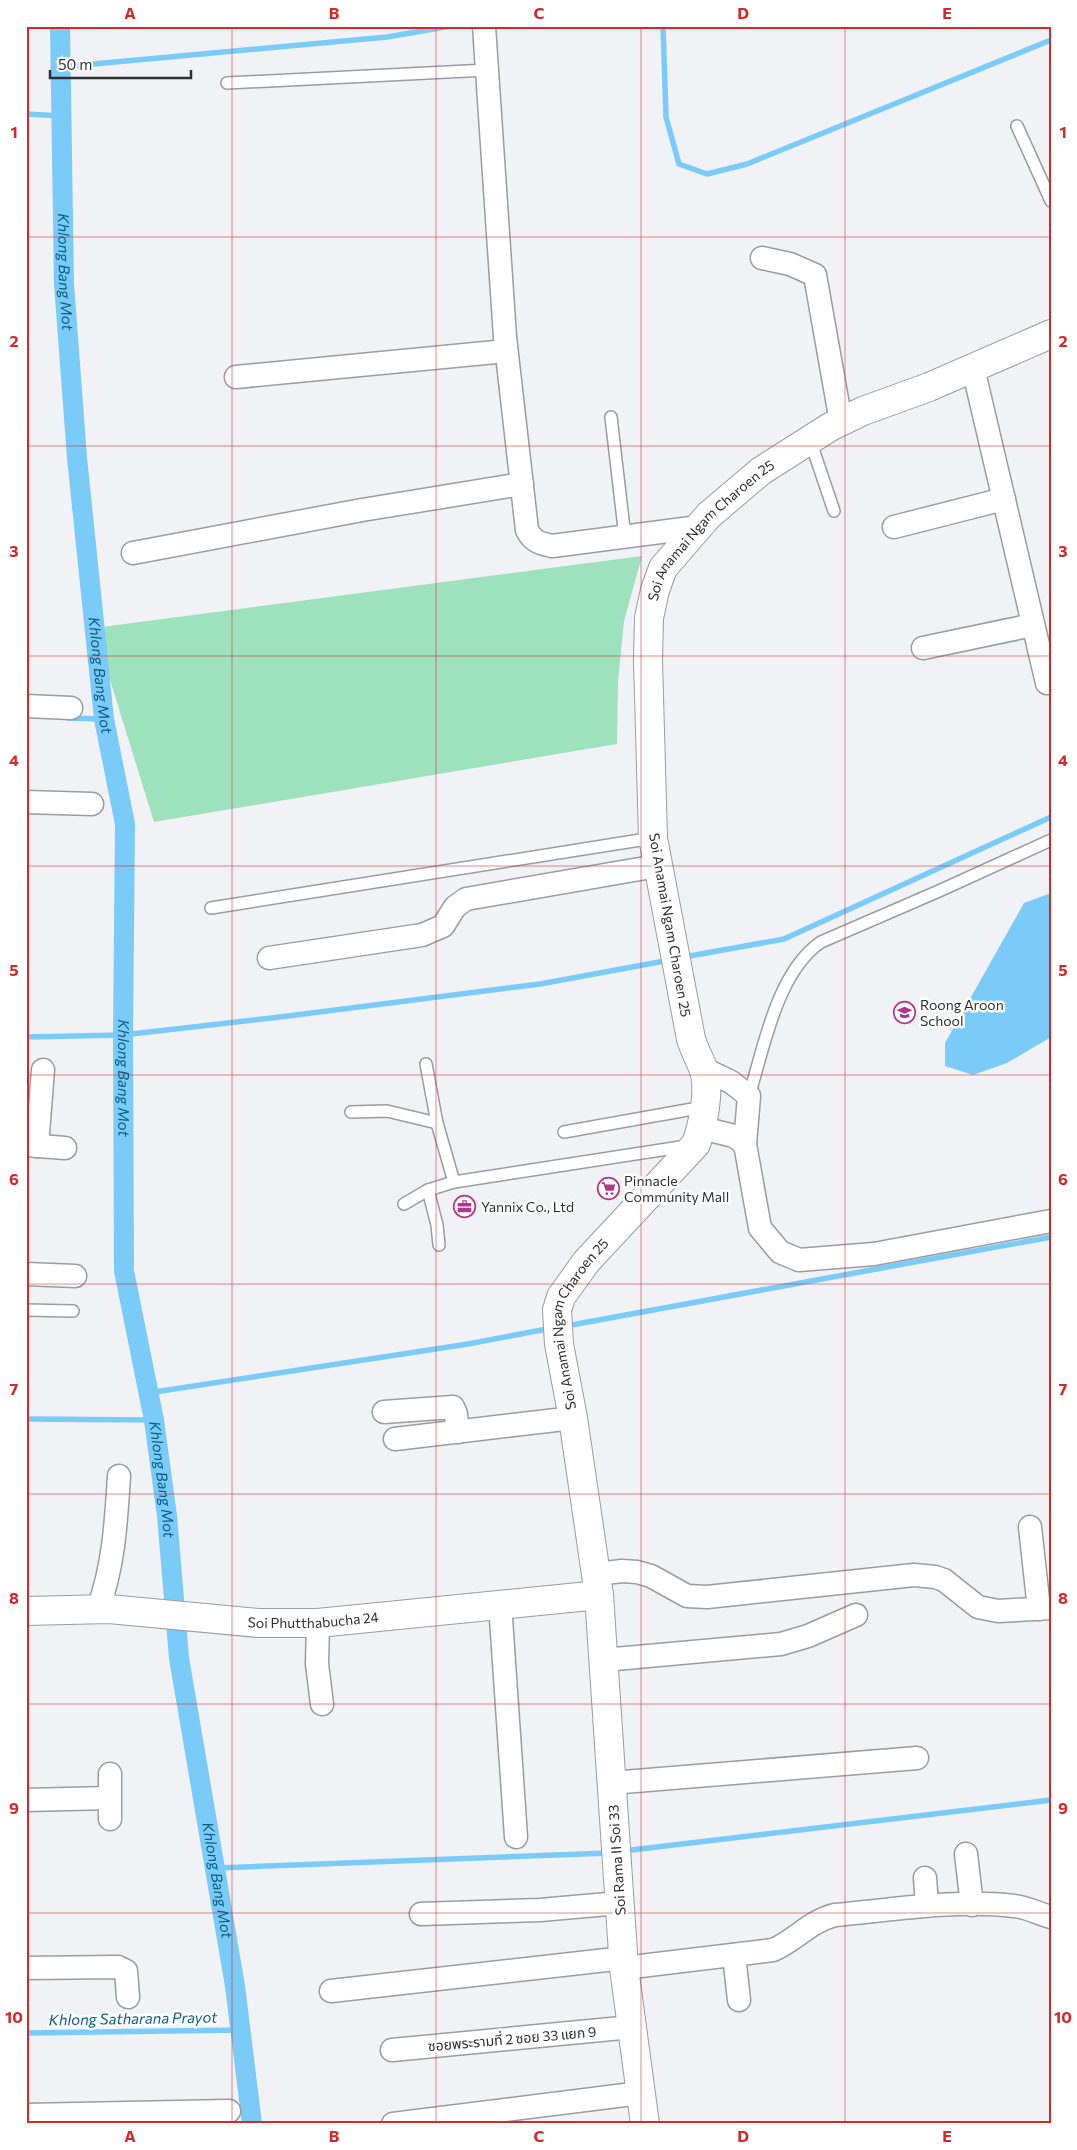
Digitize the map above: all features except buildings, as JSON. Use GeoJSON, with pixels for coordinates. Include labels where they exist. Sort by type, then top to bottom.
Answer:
{"type":"FeatureCollection","features":[{"type":"Feature","properties":{"kind":"street"},"geometry":{"type":"LineString","coordinates":[[484,26],[506,351],[527,530],[531,539],[537,543],[567,546],[699,527]]}},
{"type":"Feature","properties":{"kind":"street"},"geometry":{"type":"LineString","coordinates":[[762,258],[790,264],[815,275],[841,422]]}},
{"type":"Feature","properties":{"kind":"street","name":"Soi Anamai Ngam Charoen 25"},"geometry":{"type":"LineString","coordinates":[[597,1575],[559,1344],[557,1310],[561,1297],[586,1262],[701,1126],[704,1069],[690,1039],[653,838],[648,702],[649,618],[662,568],[709,515],[761,471],[810,440],[863,411],[973,368],[1051,334]]}},
{"type":"Feature","properties":{"kind":"street"},"geometry":{"type":"LineString","coordinates":[[236,377],[506,351]]}},
{"type":"Feature","properties":{"kind":"street"},"geometry":{"type":"LineString","coordinates":[[973,368],[1047,683]]}},
{"type":"Feature","properties":{"kind":"street"},"geometry":{"type":"LineString","coordinates":[[133,553],[362,510],[522,484]]}},
{"type":"Feature","properties":{"kind":"street"},"geometry":{"type":"LineString","coordinates":[[894,527],[1004,498]]}},
{"type":"Feature","properties":{"kind":"street"},"geometry":{"type":"LineString","coordinates":[[923,648],[1033,625]]}},
{"type":"Feature","properties":{"kind":"street"},"geometry":{"type":"LineString","coordinates":[[26,706],[71,708]]}},
{"type":"Feature","properties":{"kind":"street"},"geometry":{"type":"LineString","coordinates":[[26,802],[92,804]]}},
{"type":"Feature","properties":{"kind":"street"},"geometry":{"type":"LineString","coordinates":[[269,958],[422,935],[443,926],[456,907],[466,899],[657,866]]}},
{"type":"Feature","properties":{"kind":"street"},"geometry":{"type":"LineString","coordinates":[[704,1069],[731,1082],[749,1096],[745,1144],[760,1228],[780,1252],[798,1260],[874,1254],[1051,1221]]}},
{"type":"Feature","properties":{"kind":"street"},"geometry":{"type":"LineString","coordinates":[[44,1070],[32,1146],[65,1148]]}},
{"type":"Feature","properties":{"kind":"street"},"geometry":{"type":"LineString","coordinates":[[701,1126],[734,1136],[745,1144]]}},
{"type":"Feature","properties":{"kind":"street"},"geometry":{"type":"LineString","coordinates":[[26,1274],[75,1276]]}},
{"type":"Feature","properties":{"kind":"street"},"geometry":{"type":"LineString","coordinates":[[384,1412],[453,1407],[456,1414],[458,1432]]}},
{"type":"Feature","properties":{"kind":"street"},"geometry":{"type":"LineString","coordinates":[[395,1439],[572,1418]]}},
{"type":"Feature","properties":{"kind":"street"},"geometry":{"type":"LineString","coordinates":[[103,1609],[112,1559],[119,1476]]}},
{"type":"Feature","properties":{"kind":"street"},"geometry":{"type":"LineString","coordinates":[[597,1575],[622,1571],[637,1572],[651,1576],[687,1596],[707,1597],[914,1575],[944,1580],[978,1606],[998,1611],[1045,1608],[1030,1527]]}},
{"type":"Feature","properties":{"kind":"street","name":"Soi Phutthabucha 24"},"geometry":{"type":"LineString","coordinates":[[26,1611],[103,1609],[258,1622],[318,1623],[500,1604],[597,1575]]}},
{"type":"Feature","properties":{"kind":"street","name":"Soi Rama II Soi 33"},"geometry":{"type":"LineString","coordinates":[[597,1575],[624,1963],[645,2124]]}},
{"type":"Feature","properties":{"kind":"street"},"geometry":{"type":"LineString","coordinates":[[500,1604],[516,1837]]}},
{"type":"Feature","properties":{"kind":"street"},"geometry":{"type":"LineString","coordinates":[[604,1660],[781,1644],[808,1636],[856,1615]]}},
{"type":"Feature","properties":{"kind":"street"},"geometry":{"type":"LineString","coordinates":[[318,1623],[317,1664],[322,1704]]}},
{"type":"Feature","properties":{"kind":"street"},"geometry":{"type":"LineString","coordinates":[[612,1783],[917,1758]]}},
{"type":"Feature","properties":{"kind":"street"},"geometry":{"type":"LineString","coordinates":[[26,1800],[110,1809],[110,1774]]}},
{"type":"Feature","properties":{"kind":"street"},"geometry":{"type":"LineString","coordinates":[[966,1854],[972,1905]]}},
{"type":"Feature","properties":{"kind":"street"},"geometry":{"type":"LineString","coordinates":[[925,1878],[927,1906]]}},
{"type":"Feature","properties":{"kind":"street"},"geometry":{"type":"LineString","coordinates":[[422,1914],[540,1910],[619,1903]]}},
{"type":"Feature","properties":{"kind":"street"},"geometry":{"type":"LineString","coordinates":[[331,1991],[773,1950],[787,1944],[800,1932],[821,1918],[835,1915],[927,1906],[972,1905],[1015,1906],[1051,1917]]}},
{"type":"Feature","properties":{"kind":"street"},"geometry":{"type":"LineString","coordinates":[[734,1955],[740,2000]]}},
{"type":"Feature","properties":{"kind":"street"},"geometry":{"type":"LineString","coordinates":[[26,1968],[118,1967],[126,1971],[128,1998]]}},
{"type":"Feature","properties":{"kind":"street","name":"ซอยพระรามที่ 2 ซอย 33 แยก 9"},"geometry":{"type":"LineString","coordinates":[[392,2050],[632,2028]]}},
{"type":"Feature","properties":{"kind":"street"},"geometry":{"type":"LineString","coordinates":[[393,2124],[641,2093]]}},
{"type":"Feature","properties":{"kind":"street"},"geometry":{"type":"LineString","coordinates":[[26,2115],[229,2111]]}},
{"type":"Feature","properties":{"kind":"lane"},"geometry":{"type":"LineString","coordinates":[[227,83],[487,60]]}},
{"type":"Feature","properties":{"kind":"lane"},"geometry":{"type":"LineString","coordinates":[[1017,126],[1051,201]]}},
{"type":"Feature","properties":{"kind":"lane"},"geometry":{"type":"LineString","coordinates":[[611,417],[625,537]]}},
{"type":"Feature","properties":{"kind":"lane"},"geometry":{"type":"LineString","coordinates":[[810,440],[834,511]]}},
{"type":"Feature","properties":{"kind":"lane"},"geometry":{"type":"LineString","coordinates":[[211,908],[653,838]]}},
{"type":"Feature","properties":{"kind":"lane"},"geometry":{"type":"LineString","coordinates":[[749,1096],[783,992],[809,950],[821,942],[1051,840]]}},
{"type":"Feature","properties":{"kind":"lane"},"geometry":{"type":"LineString","coordinates":[[426,1064],[436,1123],[454,1182]]}},
{"type":"Feature","properties":{"kind":"lane"},"geometry":{"type":"LineString","coordinates":[[351,1112],[387,1111],[436,1123]]}},
{"type":"Feature","properties":{"kind":"lane"},"geometry":{"type":"LineString","coordinates":[[564,1132],[701,1126]]}},
{"type":"Feature","properties":{"kind":"lane"},"geometry":{"type":"LineString","coordinates":[[404,1204],[428,1190],[454,1182],[701,1126]]}},
{"type":"Feature","properties":{"kind":"lane"},"geometry":{"type":"LineString","coordinates":[[428,1190],[440,1245]]}},
{"type":"Feature","properties":{"kind":"lane"},"geometry":{"type":"LineString","coordinates":[[26,1310],[73,1311]]}},
{"type":"Feature","properties":{"kind":"green space"},"geometry":{"type":"Polygon","coordinates":[[[642,556],[624,621],[618,681],[617,744],[154,822],[94,628],[642,556]]]}},
{"type":"Feature","properties":{"kind":"water"},"geometry":{"type":"Polygon","coordinates":[[[1051,893],[1051,1037],[1007,1063],[973,1075],[945,1066],[945,1043],[1024,903],[1051,893]]]}},
{"type":"Feature","properties":{"kind":"waterway","name":"Khlong Bang Mot"},"geometry":{"type":"LineString","coordinates":[[60,26],[64,284],[77,458],[104,719],[125,824],[123,1035],[124,1271],[154,1420],[167,1516],[179,1658],[235,1986],[252,2124]]}},
{"type":"Feature","properties":{"kind":"waterway"},"geometry":{"type":"LineString","coordinates":[[61,67],[387,37],[451,26]]}},
{"type":"Feature","properties":{"kind":"waterway"},"geometry":{"type":"LineString","coordinates":[[663,26],[666,117],[679,164],[707,174],[747,164],[1051,40]]}},
{"type":"Feature","properties":{"kind":"waterway"},"geometry":{"type":"LineString","coordinates":[[26,114],[62,116]]}},
{"type":"Feature","properties":{"kind":"waterway"},"geometry":{"type":"LineString","coordinates":[[68,718],[104,719]]}},
{"type":"Feature","properties":{"kind":"waterway"},"geometry":{"type":"LineString","coordinates":[[684,957],[784,939],[1051,817]]}},
{"type":"Feature","properties":{"kind":"waterway"},"geometry":{"type":"LineString","coordinates":[[26,1037],[123,1035],[288,1016],[540,984],[670,960]]}},
{"type":"Feature","properties":{"kind":"waterway"},"geometry":{"type":"LineString","coordinates":[[566,1326],[1051,1237]]}},
{"type":"Feature","properties":{"kind":"waterway"},"geometry":{"type":"LineString","coordinates":[[148,1393],[468,1344],[552,1328]]}},
{"type":"Feature","properties":{"kind":"waterway"},"geometry":{"type":"LineString","coordinates":[[26,1419],[154,1420]]}},
{"type":"Feature","properties":{"kind":"waterway"},"geometry":{"type":"LineString","coordinates":[[623,1851],[1051,1800]]}},
{"type":"Feature","properties":{"kind":"waterway"},"geometry":{"type":"LineString","coordinates":[[217,1868],[609,1853]]}},
{"type":"Feature","properties":{"kind":"waterway","name":"Khlong Satharana Prayot"},"geometry":{"type":"LineString","coordinates":[[26,2033],[241,2030]]}},
{"type":"Feature","properties":{"kind":"place","name":"Roong Aroon School"},"geometry":{"type":"Point","coordinates":[904,1013]}},
{"type":"Feature","properties":{"kind":"place","name":"Pinnacle Community Mall"},"geometry":{"type":"Point","coordinates":[608,1189]}},
{"type":"Feature","properties":{"kind":"place","name":"Yannix Co., Ltd"},"geometry":{"type":"Point","coordinates":[465,1207]}}]}
